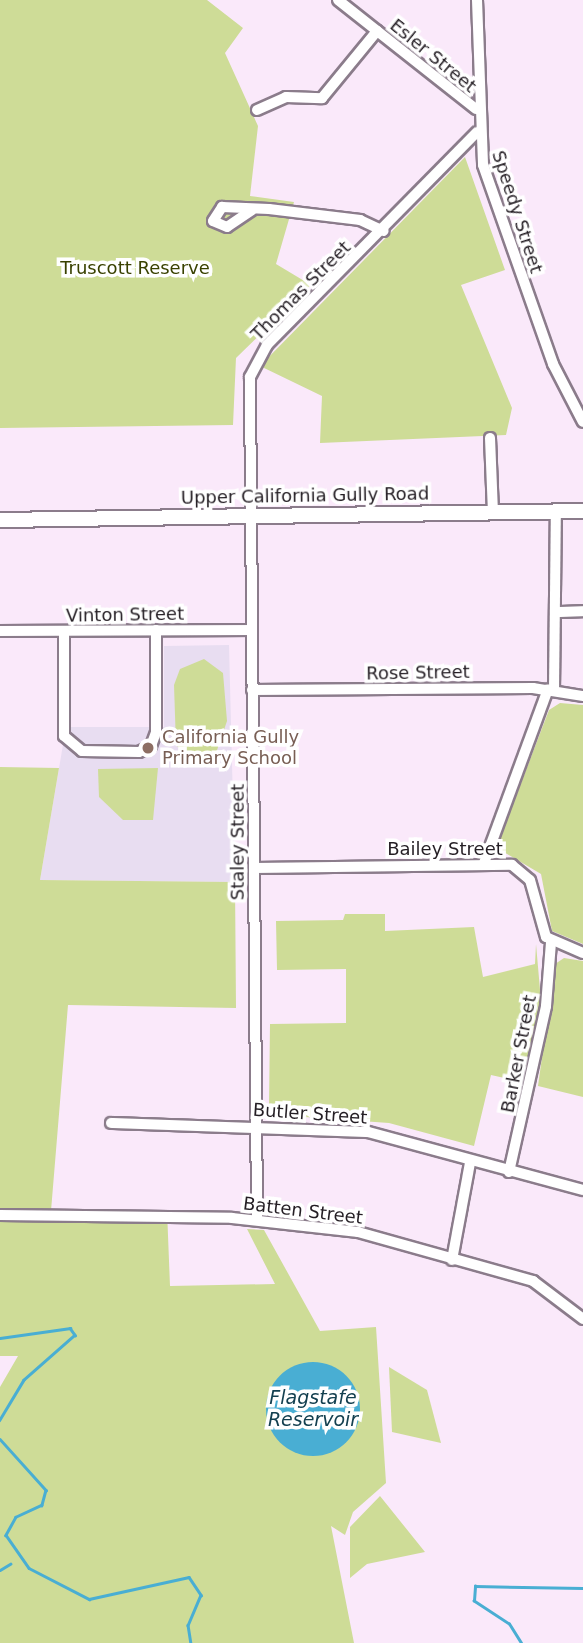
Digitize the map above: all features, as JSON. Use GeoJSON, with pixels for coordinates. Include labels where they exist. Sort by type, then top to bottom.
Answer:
{"type":"FeatureCollection","features":[{"type":"Feature","properties":{"kind":"street","name":"Esler Street"},"geometry":{"type":"LineString","coordinates":[[338,0],[476,109]]}},
{"type":"Feature","properties":{"kind":"street","name":"Speedy Street"},"geometry":{"type":"LineString","coordinates":[[477,0],[477,132],[489,186],[547,346],[583,422]]}},
{"type":"Feature","properties":{"kind":"street"},"geometry":{"type":"LineString","coordinates":[[257,110],[286,97],[322,98],[377,31]]}},
{"type":"Feature","properties":{"kind":"street","name":"Thomas Street"},"geometry":{"type":"LineString","coordinates":[[248,516],[247,399],[256,361],[477,132]]}},
{"type":"Feature","properties":{"kind":"street"},"geometry":{"type":"LineString","coordinates":[[252,210],[350,218],[384,231]]}},
{"type":"Feature","properties":{"kind":"street"},"geometry":{"type":"LineString","coordinates":[[490,438],[493,513]]}},
{"type":"Feature","properties":{"kind":"street"},"geometry":{"type":"LineString","coordinates":[[484,863],[551,689],[558,612],[556,512]]}},
{"type":"Feature","properties":{"kind":"street","name":"Upper California Gully Road"},"geometry":{"type":"LineString","coordinates":[[0,518],[583,512]]}},
{"type":"Feature","properties":{"kind":"street","name":"Staley Street"},"geometry":{"type":"LineString","coordinates":[[248,516],[255,868],[257,1219]]}},
{"type":"Feature","properties":{"kind":"street"},"geometry":{"type":"LineString","coordinates":[[558,612],[583,611]]}},
{"type":"Feature","properties":{"kind":"street"},"geometry":{"type":"LineString","coordinates":[[64,632],[61,726],[68,742],[82,751],[139,752],[150,746],[156,732],[156,630]]}},
{"type":"Feature","properties":{"kind":"street","name":"Vinton Street"},"geometry":{"type":"LineString","coordinates":[[0,631],[251,630]]}},
{"type":"Feature","properties":{"kind":"street","name":"Rose Street"},"geometry":{"type":"LineString","coordinates":[[252,691],[551,689],[583,696]]}},
{"type":"Feature","properties":{"kind":"street","name":"Bailey Street"},"geometry":{"type":"LineString","coordinates":[[255,868],[484,863],[525,873],[551,942]]}},
{"type":"Feature","properties":{"kind":"street"},"geometry":{"type":"LineString","coordinates":[[551,942],[583,953]]}},
{"type":"Feature","properties":{"kind":"street","name":"Barker Street"},"geometry":{"type":"LineString","coordinates":[[509,1172],[545,1013],[551,942]]}},
{"type":"Feature","properties":{"kind":"street","name":"Butler Street"},"geometry":{"type":"LineString","coordinates":[[111,1123],[257,1125],[368,1132],[470,1164],[583,1190]]}},
{"type":"Feature","properties":{"kind":"street"},"geometry":{"type":"LineString","coordinates":[[452,1260],[470,1164]]}},
{"type":"Feature","properties":{"kind":"street","name":"Batten Street"},"geometry":{"type":"LineString","coordinates":[[0,1216],[257,1219],[358,1231],[544,1286],[583,1319]]}},
{"type":"Feature","properties":{"kind":"shaded area","name":"California Gully Primary School"},"geometry":{"type":"Polygon","coordinates":[[[229,645],[235,882],[40,880],[66,727],[164,727],[164,646],[229,645]]]}},
{"type":"Feature","properties":{"kind":"green space","name":"Truscott Reserve"},"geometry":{"type":"Polygon","coordinates":[[[0,0],[207,0],[243,28],[225,53],[258,126],[250,196],[294,202],[276,264],[311,285],[236,358],[233,425],[0,428],[0,0]]]}},
{"type":"Feature","properties":{"kind":"green space"},"geometry":{"type":"Polygon","coordinates":[[[465,157],[505,270],[461,285],[512,408],[506,435],[320,443],[322,396],[260,366],[465,157]]]}},
{"type":"Feature","properties":{"kind":"green space"},"geometry":{"type":"Polygon","coordinates":[[[204,659],[223,673],[227,721],[216,753],[190,759],[176,745],[174,685],[180,669],[204,659]]]}},
{"type":"Feature","properties":{"kind":"green space"},"geometry":{"type":"Polygon","coordinates":[[[560,703],[583,705],[583,944],[552,931],[541,874],[502,851],[500,838],[549,710],[560,703]]]}},
{"type":"Feature","properties":{"kind":"green space"},"geometry":{"type":"Polygon","coordinates":[[[0,767],[59,768],[40,880],[235,882],[236,1008],[68,1005],[51,1211],[167,1210],[170,1286],[275,1284],[247,1229],[264,1230],[320,1331],[376,1327],[386,1483],[353,1512],[345,1535],[331,1526],[354,1643],[0,1643],[0,1387],[18,1356],[0,1356],[0,767]]]}},
{"type":"Feature","properties":{"kind":"green space"},"geometry":{"type":"Polygon","coordinates":[[[158,768],[153,820],[123,820],[99,797],[98,769],[158,768]]]}},
{"type":"Feature","properties":{"kind":"green space"},"geometry":{"type":"Polygon","coordinates":[[[345,914],[385,914],[385,931],[474,927],[483,977],[535,964],[536,944],[541,1001],[523,1082],[491,1075],[474,1146],[389,1123],[277,1115],[269,1107],[270,1024],[346,1023],[346,969],[277,970],[276,921],[343,920],[345,914]]]}},
{"type":"Feature","properties":{"kind":"green space"},"geometry":{"type":"Polygon","coordinates":[[[564,958],[583,961],[583,1097],[538,1086],[555,964],[564,958]]]}},
{"type":"Feature","properties":{"kind":"green space"},"geometry":{"type":"Polygon","coordinates":[[[389,1367],[427,1390],[441,1443],[392,1432],[389,1367]]]}},
{"type":"Feature","properties":{"kind":"green space"},"geometry":{"type":"Polygon","coordinates":[[[380,1496],[425,1552],[367,1564],[350,1578],[350,1527],[380,1496]]]}},
{"type":"Feature","properties":{"kind":"water","name":"Flagstafe Reservoir"},"geometry":{"type":"Polygon","coordinates":[[[313,1362],[331,1365],[346,1376],[357,1391],[360,1409],[357,1427],[346,1442],[331,1453],[313,1456],[295,1453],[280,1442],[269,1427],[266,1409],[269,1391],[280,1376],[295,1365],[313,1362]]]}},
{"type":"Feature","properties":{"kind":"waterway"},"geometry":{"type":"LineString","coordinates":[[0,1338],[70,1328],[75,1335],[24,1380],[0,1420]]}},
{"type":"Feature","properties":{"kind":"waterway"},"geometry":{"type":"LineString","coordinates":[[0,1439],[46,1490],[42,1505],[16,1517],[6,1535],[29,1568],[89,1599],[189,1577],[201,1595],[188,1625],[191,1643]]}},
{"type":"Feature","properties":{"kind":"waterway"},"geometry":{"type":"LineString","coordinates":[[0,1570],[10,1564]]}},
{"type":"Feature","properties":{"kind":"waterway"},"geometry":{"type":"LineString","coordinates":[[521,1643],[509,1624],[474,1601],[475,1586],[583,1588]]}},
{"type":"Feature","properties":{"kind":"place","name":"California Gully Primary School"},"geometry":{"type":"Point","coordinates":[148,748]}}]}
